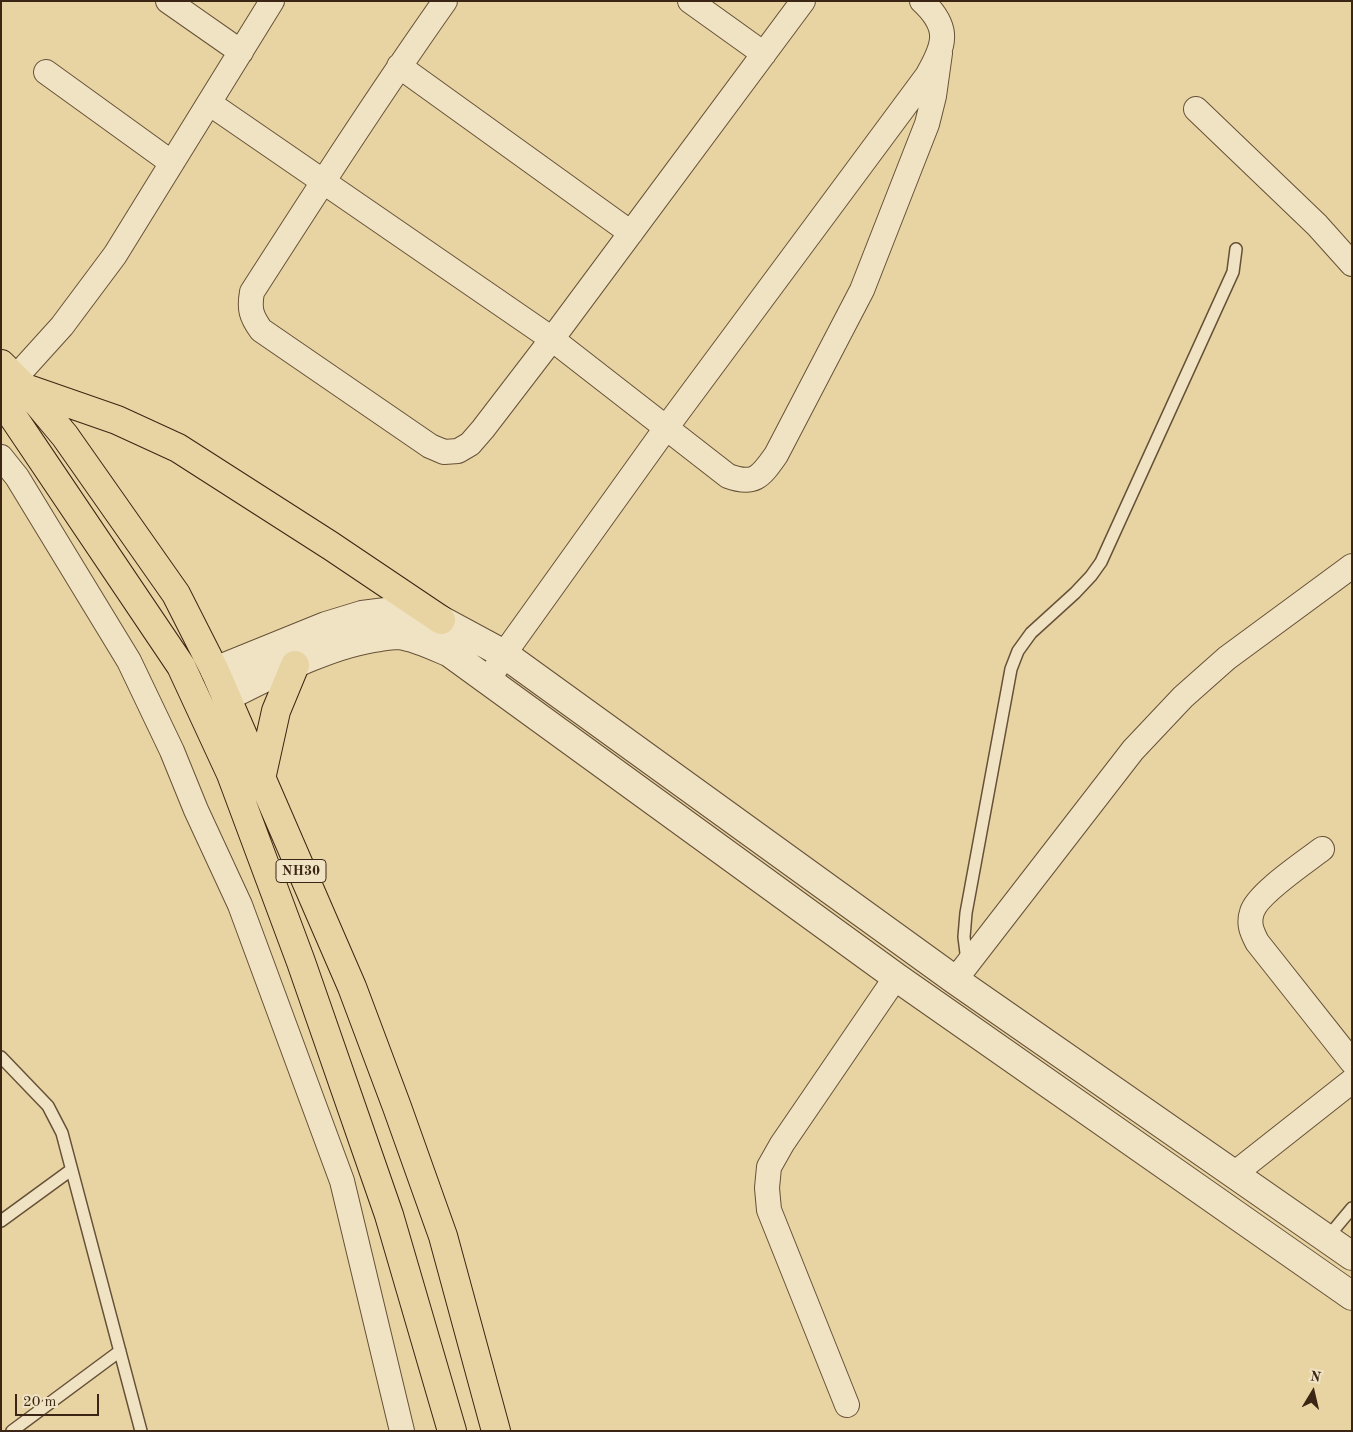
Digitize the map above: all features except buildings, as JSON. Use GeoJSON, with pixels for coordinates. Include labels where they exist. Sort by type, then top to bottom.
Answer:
{"type":"FeatureCollection","features":[{"type":"Feature","properties":{"kind":"highway"},"geometry":{"type":"LineString","coordinates":[[11,382],[118,420],[178,448],[331,546],[441,620]]}},
{"type":"Feature","properties":{"kind":"highway","name":"NH30"},"geometry":{"type":"LineString","coordinates":[[11,382],[65,436],[176,594],[215,671],[352,987],[397,1107],[443,1236],[496,1431]]}},
{"type":"Feature","properties":{"kind":"highway","name":"NH30"},"geometry":{"type":"LineString","coordinates":[[11,382],[181,666],[231,774],[301,962],[388,1215],[452,1431]]}},
{"type":"Feature","properties":{"kind":"highway"},"geometry":{"type":"LineString","coordinates":[[262,779],[276,711],[295,665]]}},
{"type":"Feature","properties":{"kind":"street"},"geometry":{"type":"LineString","coordinates":[[168,1],[241,52]]}},
{"type":"Feature","properties":{"kind":"street"},"geometry":{"type":"LineString","coordinates":[[11,382],[62,326],[115,255],[272,1]]}},
{"type":"Feature","properties":{"kind":"street"},"geometry":{"type":"LineString","coordinates":[[445,1],[399,66],[323,181],[252,292],[250,305],[252,318],[261,330],[430,446],[444,452],[458,451],[470,444],[552,339],[803,1]]}},
{"type":"Feature","properties":{"kind":"street"},"geometry":{"type":"LineString","coordinates":[[690,1],[764,54]]}},
{"type":"Feature","properties":{"kind":"street"},"geometry":{"type":"LineString","coordinates":[[209,103],[552,339],[728,476],[741,481],[752,480],[762,474],[776,455],[862,290],[927,124],[934,96],[943,35],[937,16],[922,1]]}},
{"type":"Feature","properties":{"kind":"street"},"geometry":{"type":"LineString","coordinates":[[489,680],[504,654],[666,428],[922,84],[940,53]]}},
{"type":"Feature","properties":{"kind":"street"},"geometry":{"type":"LineString","coordinates":[[399,66],[631,233]]}},
{"type":"Feature","properties":{"kind":"street"},"geometry":{"type":"LineString","coordinates":[[46,72],[172,163]]}},
{"type":"Feature","properties":{"kind":"street"},"geometry":{"type":"LineString","coordinates":[[1196,109],[1317,225],[1352,264]]}},
{"type":"Feature","properties":{"kind":"street"},"geometry":{"type":"LineString","coordinates":[[1,457],[17,477],[129,661],[172,750],[196,810],[240,905],[342,1181],[402,1431]]}},
{"type":"Feature","properties":{"kind":"street"},"geometry":{"type":"LineString","coordinates":[[961,971],[1133,750],[1183,697],[1228,658],[1352,566]]}},
{"type":"Feature","properties":{"kind":"street"},"geometry":{"type":"LineString","coordinates":[[215,671],[326,626],[362,615],[394,611],[441,620],[504,654],[961,971],[1234,1174],[1352,1256]]}},
{"type":"Feature","properties":{"kind":"street"},"geometry":{"type":"LineString","coordinates":[[226,697],[340,646],[369,638],[398,635],[427,643],[450,653],[896,977],[1352,1296]]}},
{"type":"Feature","properties":{"kind":"street"},"geometry":{"type":"LineString","coordinates":[[1322,849],[1260,898],[1252,910],[1250,922],[1257,942],[1352,1062]]}},
{"type":"Feature","properties":{"kind":"street"},"geometry":{"type":"LineString","coordinates":[[847,1405],[769,1210],[767,1188],[769,1167],[782,1144],[896,977]]}},
{"type":"Feature","properties":{"kind":"street"},"geometry":{"type":"LineString","coordinates":[[1234,1174],[1352,1082]]}},
{"type":"Feature","properties":{"kind":"lane"},"geometry":{"type":"LineString","coordinates":[[961,971],[966,914],[1012,669],[1018,651],[1031,633],[1075,593],[1101,562],[1233,272],[1236,249]]}},
{"type":"Feature","properties":{"kind":"lane"},"geometry":{"type":"LineString","coordinates":[[1,1057],[48,1106],[62,1133],[141,1431]]}},
{"type":"Feature","properties":{"kind":"lane"},"geometry":{"type":"LineString","coordinates":[[1,1221],[72,1170]]}},
{"type":"Feature","properties":{"kind":"lane"},"geometry":{"type":"LineString","coordinates":[[1327,1238],[1352,1208]]}},
{"type":"Feature","properties":{"kind":"lane"},"geometry":{"type":"LineString","coordinates":[[12,1431],[120,1351]]}}]}
